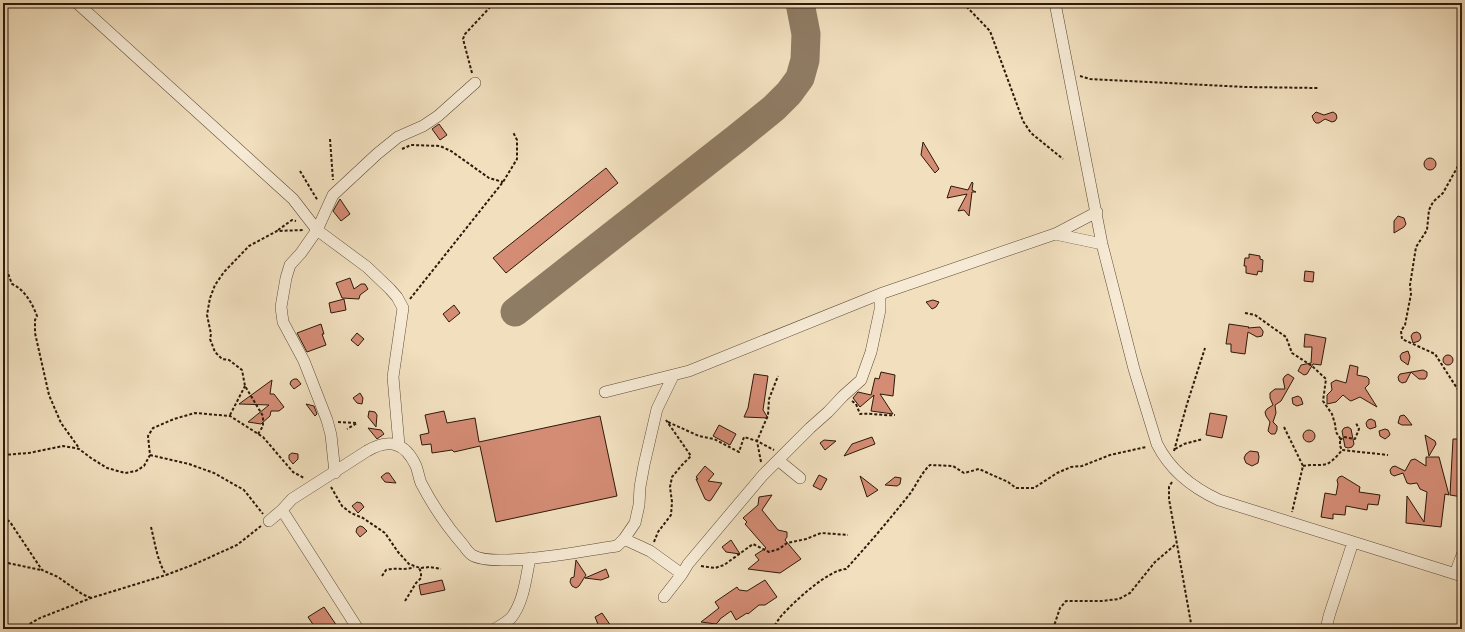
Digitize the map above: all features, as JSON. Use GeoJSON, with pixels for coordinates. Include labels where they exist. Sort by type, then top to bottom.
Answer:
{"type":"FeatureCollection","features":[{"type":"Feature","properties":{"kind":"street"},"geometry":{"type":"LineString","coordinates":[[77,3],[292,199],[317,230],[367,267],[397,297],[403,308],[393,378],[399,445]]}},
{"type":"Feature","properties":{"kind":"street"},"geometry":{"type":"LineString","coordinates":[[1055,3],[1097,212],[1102,244],[1134,369],[1157,444],[1162,453],[1175,469],[1195,487],[1219,500],[1459,575],[1462,555]]}},
{"type":"Feature","properties":{"kind":"street"},"geometry":{"type":"LineString","coordinates":[[330,475],[331,435],[327,420],[304,361],[283,322],[281,307],[290,264],[301,253],[317,230],[334,195],[377,154],[398,137],[423,126],[438,116],[475,82]]}},
{"type":"Feature","properties":{"kind":"street"},"geometry":{"type":"LineString","coordinates":[[605,392],[689,372],[880,294],[1055,234],[1097,212]]}},
{"type":"Feature","properties":{"kind":"street"},"geometry":{"type":"LineString","coordinates":[[1055,234],[1102,244]]}},
{"type":"Feature","properties":{"kind":"street"},"geometry":{"type":"LineString","coordinates":[[664,597],[688,564],[763,475],[843,396],[862,380],[867,368],[880,310],[880,294]]}},
{"type":"Feature","properties":{"kind":"street"},"geometry":{"type":"LineString","coordinates":[[269,520],[282,510],[292,499],[376,446],[390,443],[399,445],[406,450],[416,466],[421,482],[453,534],[471,555],[495,560],[530,558],[617,546],[636,523],[640,505],[640,487],[644,465],[657,409],[673,376]]}},
{"type":"Feature","properties":{"kind":"street"},"geometry":{"type":"LineString","coordinates":[[781,457],[800,478]]}},
{"type":"Feature","properties":{"kind":"street"},"geometry":{"type":"LineString","coordinates":[[282,510],[358,629]]}},
{"type":"Feature","properties":{"kind":"street"},"geometry":{"type":"LineString","coordinates":[[624,539],[650,551],[682,574]]}},
{"type":"Feature","properties":{"kind":"street"},"geometry":{"type":"LineString","coordinates":[[1326,629],[1353,542]]}},
{"type":"Feature","properties":{"kind":"street"},"geometry":{"type":"LineString","coordinates":[[496,629],[511,617],[517,606],[523,593],[530,558]]}},
{"type":"Feature","properties":{"kind":"path"},"geometry":{"type":"LineString","coordinates":[[475,82],[463,39],[465,34],[494,3]]}},
{"type":"Feature","properties":{"kind":"path"},"geometry":{"type":"LineString","coordinates":[[963,3],[990,31],[1023,121],[1032,133],[1063,160]]}},
{"type":"Feature","properties":{"kind":"path"},"geometry":{"type":"LineString","coordinates":[[1068,71],[1069,74],[1090,79],[1245,87],[1318,88]]}},
{"type":"Feature","properties":{"kind":"path"},"geometry":{"type":"LineString","coordinates":[[403,308],[503,182],[517,159],[517,140],[513,132]]}},
{"type":"Feature","properties":{"kind":"path"},"geometry":{"type":"LineString","coordinates":[[330,139],[334,195]]}},
{"type":"Feature","properties":{"kind":"path"},"geometry":{"type":"LineString","coordinates":[[396,152],[411,145],[440,146],[451,151],[488,178],[503,182]]}},
{"type":"Feature","properties":{"kind":"path"},"geometry":{"type":"LineString","coordinates":[[1458,166],[1443,193],[1433,202],[1429,210],[1427,230],[1416,247],[1410,285],[1411,294],[1405,325],[1401,331],[1402,339],[1435,354],[1462,396]]}},
{"type":"Feature","properties":{"kind":"path"},"geometry":{"type":"LineString","coordinates":[[300,171],[325,212]]}},
{"type":"Feature","properties":{"kind":"path"},"geometry":{"type":"LineString","coordinates":[[3,217],[5,225],[3,236]]}},
{"type":"Feature","properties":{"kind":"path"},"geometry":{"type":"LineString","coordinates":[[258,434],[263,426],[263,416],[245,386],[242,370],[229,360],[222,359],[215,352],[210,339],[211,334],[207,315],[210,298],[215,284],[224,272],[249,246],[277,231],[292,220],[298,222]]}},
{"type":"Feature","properties":{"kind":"path"},"geometry":{"type":"LineString","coordinates":[[277,231],[317,230]]}},
{"type":"Feature","properties":{"kind":"path"},"geometry":{"type":"LineString","coordinates":[[3,260],[12,284],[19,287],[26,295],[37,316],[35,320],[35,333],[49,395],[61,423],[79,449],[91,458],[107,468],[125,474],[136,471],[144,466],[150,455],[148,436],[153,428],[174,419],[195,413],[230,416],[258,434],[275,450],[293,472],[316,484]]}},
{"type":"Feature","properties":{"kind":"path"},"geometry":{"type":"LineString","coordinates":[[1245,313],[1255,315],[1286,337],[1292,353],[1312,366],[1326,380],[1323,401],[1332,414],[1336,432],[1340,438],[1339,440],[1342,450]]}},
{"type":"Feature","properties":{"kind":"path"},"geometry":{"type":"LineString","coordinates":[[1192,629],[1169,499],[1170,487],[1175,469],[1174,449],[1186,404],[1205,348]]}},
{"type":"Feature","properties":{"kind":"path"},"geometry":{"type":"LineString","coordinates":[[763,475],[758,441],[768,415],[768,400],[778,376]]}},
{"type":"Feature","properties":{"kind":"path"},"geometry":{"type":"LineString","coordinates":[[230,416],[245,386]]}},
{"type":"Feature","properties":{"kind":"path"},"geometry":{"type":"LineString","coordinates":[[843,396],[850,398],[856,404],[860,414],[874,413],[883,416],[896,414]]}},
{"type":"Feature","properties":{"kind":"path"},"geometry":{"type":"LineString","coordinates":[[650,551],[658,532],[671,515],[672,502],[670,487],[672,477],[691,456],[657,409]]}},
{"type":"Feature","properties":{"kind":"path"},"geometry":{"type":"LineString","coordinates":[[327,420],[357,423],[347,429]]}},
{"type":"Feature","properties":{"kind":"path"},"geometry":{"type":"LineString","coordinates":[[667,421],[699,436],[714,439],[738,452],[744,437],[758,441],[781,457]]}},
{"type":"Feature","properties":{"kind":"path"},"geometry":{"type":"LineString","coordinates":[[1339,440],[1344,437],[1355,439],[1358,429],[1356,423]]}},
{"type":"Feature","properties":{"kind":"path"},"geometry":{"type":"LineString","coordinates":[[1284,427],[1303,466],[1290,522]]}},
{"type":"Feature","properties":{"kind":"path"},"geometry":{"type":"LineString","coordinates":[[1174,449],[1184,444],[1204,439]]}},
{"type":"Feature","properties":{"kind":"path"},"geometry":{"type":"LineString","coordinates":[[771,629],[781,616],[809,588],[839,569],[846,569],[910,494],[930,465],[953,466],[964,473],[979,469],[1016,488],[1034,488],[1057,473],[1071,467],[1082,466],[1110,455],[1157,444]]}},
{"type":"Feature","properties":{"kind":"path"},"geometry":{"type":"LineString","coordinates":[[3,455],[29,453],[63,446],[79,449]]}},
{"type":"Feature","properties":{"kind":"path"},"geometry":{"type":"LineString","coordinates":[[1303,466],[1310,464],[1326,464],[1337,456],[1342,450]]}},
{"type":"Feature","properties":{"kind":"path"},"geometry":{"type":"LineString","coordinates":[[1342,450],[1388,455]]}},
{"type":"Feature","properties":{"kind":"path"},"geometry":{"type":"LineString","coordinates":[[21,629],[40,618],[91,598],[166,575],[195,564],[237,545],[269,520],[244,490],[214,473],[189,464],[150,455]]}},
{"type":"Feature","properties":{"kind":"path"},"geometry":{"type":"LineString","coordinates":[[330,475],[342,506],[385,533],[398,552],[409,564],[419,567],[441,569]]}},
{"type":"Feature","properties":{"kind":"path"},"geometry":{"type":"LineString","coordinates":[[3,517],[10,522],[42,570]]}},
{"type":"Feature","properties":{"kind":"path"},"geometry":{"type":"LineString","coordinates":[[151,527],[154,544],[158,550],[162,568],[166,575]]}},
{"type":"Feature","properties":{"kind":"path"},"geometry":{"type":"LineString","coordinates":[[688,564],[715,568],[724,564],[753,544],[769,552],[779,549],[787,543],[806,539],[821,533],[848,535]]}},
{"type":"Feature","properties":{"kind":"path"},"geometry":{"type":"LineString","coordinates":[[1053,629],[1060,608],[1066,602],[1119,599],[1130,594],[1155,562],[1176,544]]}},
{"type":"Feature","properties":{"kind":"path"},"geometry":{"type":"LineString","coordinates":[[3,562],[42,570],[58,577],[82,594],[91,598]]}},
{"type":"Feature","properties":{"kind":"path"},"geometry":{"type":"LineString","coordinates":[[382,576],[386,570],[392,568],[409,569],[416,566]]}},
{"type":"Feature","properties":{"kind":"path"},"geometry":{"type":"LineString","coordinates":[[405,601],[416,583],[421,578],[419,567]]}},
{"type":"Feature","properties":{"kind":"building"},"geometry":{"type":"Polygon","coordinates":[[[1316,112],[1324,115],[1333,112],[1336,114],[1337,118],[1332,122],[1325,119],[1319,123],[1316,123],[1312,116],[1316,112]]]}},
{"type":"Feature","properties":{"kind":"building"},"geometry":{"type":"Polygon","coordinates":[[[439,124],[447,135],[440,140],[432,129],[439,124]]]}},
{"type":"Feature","properties":{"kind":"building"},"geometry":{"type":"Polygon","coordinates":[[[923,142],[939,169],[935,173],[921,155],[923,142]]]}},
{"type":"Feature","properties":{"kind":"building"},"geometry":{"type":"Polygon","coordinates":[[[1428,158],[1432,158],[1436,164],[1432,170],[1428,170],[1424,166],[1424,162],[1428,158]]]}},
{"type":"Feature","properties":{"kind":"building"},"geometry":{"type":"Polygon","coordinates":[[[606,168],[618,183],[506,273],[493,258],[606,168]]]}},
{"type":"Feature","properties":{"kind":"building"},"geometry":{"type":"Polygon","coordinates":[[[972,182],[972,190],[976,192],[972,192],[969,216],[964,210],[958,211],[967,194],[947,198],[951,186],[968,190],[972,182]]]}},
{"type":"Feature","properties":{"kind":"building"},"geometry":{"type":"Polygon","coordinates":[[[340,199],[350,214],[341,221],[333,211],[340,199]]]}},
{"type":"Feature","properties":{"kind":"building"},"geometry":{"type":"Polygon","coordinates":[[[1398,216],[1404,218],[1406,224],[1394,233],[1394,221],[1398,216]]]}},
{"type":"Feature","properties":{"kind":"building"},"geometry":{"type":"Polygon","coordinates":[[[1249,254],[1260,256],[1260,259],[1263,260],[1262,272],[1258,271],[1257,275],[1246,273],[1246,266],[1244,266],[1245,258],[1249,258],[1249,254]]]}},
{"type":"Feature","properties":{"kind":"building"},"geometry":{"type":"Polygon","coordinates":[[[1305,271],[1314,272],[1313,282],[1304,281],[1305,271]]]}},
{"type":"Feature","properties":{"kind":"building"},"geometry":{"type":"Polygon","coordinates":[[[350,278],[354,289],[361,284],[365,284],[368,289],[360,295],[359,299],[342,298],[336,283],[350,278]]]}},
{"type":"Feature","properties":{"kind":"building"},"geometry":{"type":"Polygon","coordinates":[[[344,299],[346,310],[331,313],[329,303],[344,299]]]}},
{"type":"Feature","properties":{"kind":"building"},"geometry":{"type":"Polygon","coordinates":[[[933,300],[939,302],[936,307],[932,309],[926,302],[933,300]]]}},
{"type":"Feature","properties":{"kind":"building"},"geometry":{"type":"Polygon","coordinates":[[[454,305],[460,313],[449,322],[443,314],[454,305]]]}},
{"type":"Feature","properties":{"kind":"building"},"geometry":{"type":"Polygon","coordinates":[[[321,324],[324,334],[322,334],[326,345],[307,352],[297,333],[321,324]]]}},
{"type":"Feature","properties":{"kind":"building"},"geometry":{"type":"Polygon","coordinates":[[[1229,324],[1249,327],[1248,328],[1260,327],[1263,333],[1262,336],[1257,337],[1248,332],[1245,354],[1231,352],[1231,344],[1226,344],[1229,324]]]}},
{"type":"Feature","properties":{"kind":"building"},"geometry":{"type":"Polygon","coordinates":[[[1417,332],[1420,334],[1421,338],[1419,341],[1413,343],[1411,336],[1413,333],[1417,332]]]}},
{"type":"Feature","properties":{"kind":"building"},"geometry":{"type":"Polygon","coordinates":[[[357,333],[364,339],[358,346],[351,340],[357,333]]]}},
{"type":"Feature","properties":{"kind":"building"},"geometry":{"type":"Polygon","coordinates":[[[1305,334],[1326,338],[1321,365],[1313,364],[1307,374],[1304,375],[1298,371],[1301,365],[1311,363],[1312,347],[1304,347],[1305,334]]]}},
{"type":"Feature","properties":{"kind":"building"},"geometry":{"type":"Polygon","coordinates":[[[1408,351],[1410,357],[1408,365],[1401,360],[1400,356],[1402,353],[1408,351]]]}},
{"type":"Feature","properties":{"kind":"building"},"geometry":{"type":"Polygon","coordinates":[[[1446,355],[1450,355],[1452,356],[1452,364],[1446,365],[1443,362],[1443,358],[1446,355]]]}},
{"type":"Feature","properties":{"kind":"building"},"geometry":{"type":"Polygon","coordinates":[[[1350,365],[1358,367],[1357,375],[1367,377],[1369,379],[1369,384],[1365,388],[1377,407],[1360,397],[1351,401],[1343,395],[1336,402],[1327,404],[1327,395],[1332,390],[1331,383],[1336,380],[1346,383],[1350,365]]]}},
{"type":"Feature","properties":{"kind":"building"},"geometry":{"type":"Polygon","coordinates":[[[1423,370],[1427,372],[1427,376],[1425,379],[1419,379],[1411,372],[1423,370]]]}},
{"type":"Feature","properties":{"kind":"building"},"geometry":{"type":"Polygon","coordinates":[[[881,372],[895,375],[893,396],[880,394],[893,414],[871,411],[874,395],[860,407],[853,398],[858,392],[871,395],[875,378],[879,379],[881,372]]]}},
{"type":"Feature","properties":{"kind":"building"},"geometry":{"type":"Polygon","coordinates":[[[1411,372],[1406,382],[1402,383],[1399,381],[1398,377],[1400,374],[1411,372]]]}},
{"type":"Feature","properties":{"kind":"building"},"geometry":{"type":"Polygon","coordinates":[[[754,374],[768,376],[763,410],[768,418],[744,417],[748,408],[754,374]]]}},
{"type":"Feature","properties":{"kind":"building"},"geometry":{"type":"Polygon","coordinates":[[[1288,374],[1294,378],[1281,401],[1275,405],[1276,413],[1273,422],[1277,426],[1277,430],[1275,434],[1271,434],[1268,431],[1270,422],[1265,412],[1273,405],[1270,398],[1270,393],[1275,389],[1285,389],[1283,379],[1288,374]]]}},
{"type":"Feature","properties":{"kind":"building"},"geometry":{"type":"Polygon","coordinates":[[[294,379],[297,379],[301,384],[294,389],[290,384],[294,379]]]}},
{"type":"Feature","properties":{"kind":"building"},"geometry":{"type":"Polygon","coordinates":[[[272,380],[270,394],[274,394],[284,407],[279,411],[271,411],[270,416],[261,424],[248,422],[269,405],[239,404],[272,380]]]}},
{"type":"Feature","properties":{"kind":"building"},"geometry":{"type":"Polygon","coordinates":[[[360,393],[363,398],[362,404],[357,403],[353,398],[360,393]]]}},
{"type":"Feature","properties":{"kind":"building"},"geometry":{"type":"Polygon","coordinates":[[[1298,396],[1301,398],[1303,404],[1297,406],[1293,404],[1292,398],[1298,396]]]}},
{"type":"Feature","properties":{"kind":"building"},"geometry":{"type":"Polygon","coordinates":[[[306,404],[314,406],[317,414],[315,416],[306,404]]]}},
{"type":"Feature","properties":{"kind":"building"},"geometry":{"type":"Polygon","coordinates":[[[369,411],[375,412],[377,415],[376,427],[368,417],[369,411]]]}},
{"type":"Feature","properties":{"kind":"building"},"geometry":{"type":"Polygon","coordinates":[[[444,411],[447,423],[475,418],[479,442],[600,416],[617,496],[496,522],[480,446],[454,452],[452,450],[432,453],[431,444],[422,445],[420,435],[429,433],[425,415],[444,411]]]}},
{"type":"Feature","properties":{"kind":"building"},"geometry":{"type":"Polygon","coordinates":[[[1210,413],[1227,416],[1222,438],[1206,435],[1210,413]]]}},
{"type":"Feature","properties":{"kind":"building"},"geometry":{"type":"Polygon","coordinates":[[[1404,415],[1412,425],[1402,425],[1398,423],[1400,416],[1404,415]]]}},
{"type":"Feature","properties":{"kind":"building"},"geometry":{"type":"Polygon","coordinates":[[[1371,419],[1375,421],[1376,427],[1370,429],[1367,427],[1366,423],[1371,419]]]}},
{"type":"Feature","properties":{"kind":"building"},"geometry":{"type":"Polygon","coordinates":[[[719,425],[736,434],[730,445],[713,436],[719,425]]]}},
{"type":"Feature","properties":{"kind":"building"},"geometry":{"type":"Polygon","coordinates":[[[1348,427],[1351,429],[1354,444],[1352,447],[1348,448],[1345,447],[1342,431],[1344,428],[1348,427]]]}},
{"type":"Feature","properties":{"kind":"building"},"geometry":{"type":"Polygon","coordinates":[[[368,428],[381,430],[384,434],[377,439],[368,428]]]}},
{"type":"Feature","properties":{"kind":"building"},"geometry":{"type":"Polygon","coordinates":[[[1385,429],[1388,430],[1390,434],[1385,439],[1380,436],[1379,431],[1385,429]]]}},
{"type":"Feature","properties":{"kind":"building"},"geometry":{"type":"Polygon","coordinates":[[[1309,430],[1313,432],[1315,436],[1313,440],[1309,442],[1305,440],[1303,436],[1305,432],[1309,430]]]}},
{"type":"Feature","properties":{"kind":"building"},"geometry":{"type":"Polygon","coordinates":[[[1425,435],[1435,441],[1436,444],[1429,456],[1425,435]]]}},
{"type":"Feature","properties":{"kind":"building"},"geometry":{"type":"Polygon","coordinates":[[[872,437],[875,444],[844,456],[852,444],[872,437]]]}},
{"type":"Feature","properties":{"kind":"building"},"geometry":{"type":"Polygon","coordinates":[[[1453,439],[1462,439],[1462,497],[1450,495],[1453,439]]]}},
{"type":"Feature","properties":{"kind":"building"},"geometry":{"type":"Polygon","coordinates":[[[824,440],[836,441],[825,450],[820,443],[824,440]]]}},
{"type":"Feature","properties":{"kind":"building"},"geometry":{"type":"Polygon","coordinates":[[[1250,451],[1258,452],[1259,457],[1258,463],[1252,466],[1246,463],[1244,458],[1250,451]]]}},
{"type":"Feature","properties":{"kind":"building"},"geometry":{"type":"Polygon","coordinates":[[[292,453],[298,454],[298,459],[293,464],[289,459],[289,455],[292,453]]]}},
{"type":"Feature","properties":{"kind":"building"},"geometry":{"type":"Polygon","coordinates":[[[1426,457],[1439,457],[1449,495],[1445,494],[1441,527],[1406,523],[1407,496],[1424,522],[1427,492],[1420,489],[1417,483],[1407,483],[1403,473],[1394,476],[1391,474],[1390,470],[1395,466],[1405,471],[1411,460],[1415,459],[1426,466],[1426,457]]]}},
{"type":"Feature","properties":{"kind":"building"},"geometry":{"type":"Polygon","coordinates":[[[705,466],[714,474],[708,481],[722,483],[709,501],[705,499],[696,479],[698,479],[696,477],[705,466]]]}},
{"type":"Feature","properties":{"kind":"building"},"geometry":{"type":"Polygon","coordinates":[[[386,473],[389,473],[396,483],[385,482],[381,477],[386,473]]]}},
{"type":"Feature","properties":{"kind":"building"},"geometry":{"type":"Polygon","coordinates":[[[819,475],[827,479],[821,490],[813,486],[819,475]]]}},
{"type":"Feature","properties":{"kind":"building"},"geometry":{"type":"Polygon","coordinates":[[[860,476],[878,490],[867,497],[860,476]]]}},
{"type":"Feature","properties":{"kind":"building"},"geometry":{"type":"Polygon","coordinates":[[[1342,476],[1360,487],[1359,492],[1380,495],[1378,505],[1368,504],[1367,510],[1346,506],[1345,515],[1333,514],[1333,519],[1321,517],[1325,493],[1336,495],[1338,484],[1337,480],[1342,476]]]}},
{"type":"Feature","properties":{"kind":"building"},"geometry":{"type":"Polygon","coordinates":[[[895,477],[901,478],[900,484],[897,486],[885,485],[895,477]]]}},
{"type":"Feature","properties":{"kind":"building"},"geometry":{"type":"Polygon","coordinates":[[[772,495],[762,510],[778,530],[787,532],[787,537],[785,540],[801,559],[780,573],[748,569],[759,560],[755,555],[766,548],[745,524],[747,522],[743,518],[758,505],[759,497],[772,495]]]}},
{"type":"Feature","properties":{"kind":"building"},"geometry":{"type":"Polygon","coordinates":[[[357,502],[361,503],[364,507],[358,513],[352,506],[357,502]]]}},
{"type":"Feature","properties":{"kind":"building"},"geometry":{"type":"Polygon","coordinates":[[[360,526],[367,531],[360,537],[356,532],[357,528],[360,526]]]}},
{"type":"Feature","properties":{"kind":"building"},"geometry":{"type":"Polygon","coordinates":[[[731,540],[740,554],[726,552],[722,547],[731,540]]]}},
{"type":"Feature","properties":{"kind":"building"},"geometry":{"type":"Polygon","coordinates":[[[576,560],[586,575],[576,588],[572,586],[570,582],[571,578],[574,577],[576,560]]]}},
{"type":"Feature","properties":{"kind":"building"},"geometry":{"type":"Polygon","coordinates":[[[606,569],[609,577],[601,580],[585,578],[606,569]]]}},
{"type":"Feature","properties":{"kind":"building"},"geometry":{"type":"Polygon","coordinates":[[[442,580],[445,590],[421,595],[419,585],[442,580]]]}},
{"type":"Feature","properties":{"kind":"building"},"geometry":{"type":"Polygon","coordinates":[[[765,580],[777,597],[765,605],[759,605],[748,614],[747,613],[736,620],[731,611],[716,624],[701,622],[719,608],[715,602],[737,587],[739,590],[747,591],[765,580]]]}},
{"type":"Feature","properties":{"kind":"building"},"geometry":{"type":"Polygon","coordinates":[[[324,607],[339,629],[316,629],[308,617],[324,607]]]}},
{"type":"Feature","properties":{"kind":"building"},"geometry":{"type":"Polygon","coordinates":[[[602,613],[613,629],[600,629],[595,617],[602,613]]]}},
{"type":"Feature","properties":{"kind":"taxiway"},"geometry":{"type":"LineString","coordinates":[[515,312],[737,138],[774,108],[789,93],[800,78],[805,60],[806,34],[800,3]]}}]}
